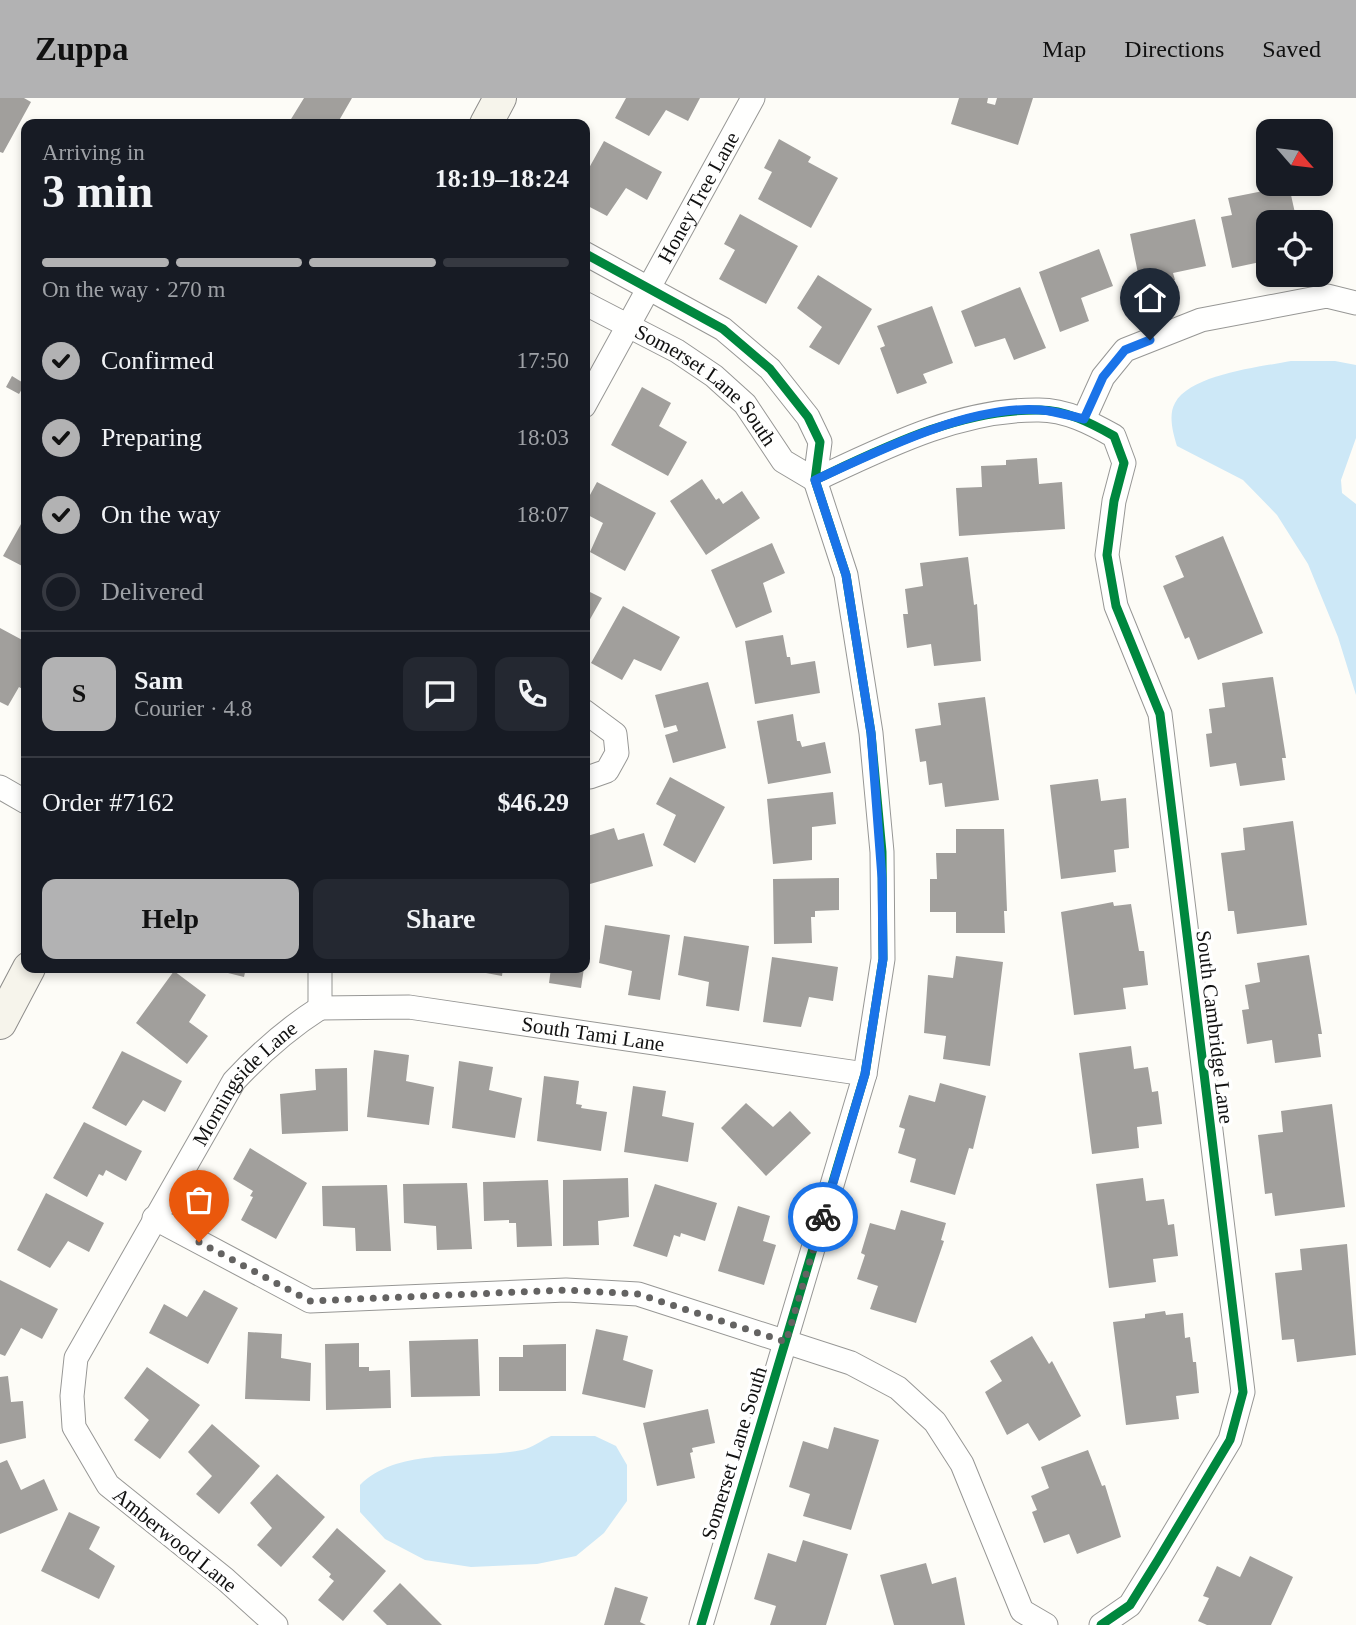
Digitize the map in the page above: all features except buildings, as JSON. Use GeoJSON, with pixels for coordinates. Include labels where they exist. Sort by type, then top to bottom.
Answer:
{"type":"FeatureCollection","features":[{"type":"Feature","properties":{"kind":"street"},"geometry":{"type":"LineString","coordinates":[[489,119],[500,98]]}},
{"type":"Feature","properties":{"kind":"street","name":"Honey Tree Lane"},"geometry":{"type":"LineString","coordinates":[[590,395],[753,98]]}},
{"type":"Feature","properties":{"kind":"street","name":"Somerset Lane South"},"geometry":{"type":"LineString","coordinates":[[590,256],[723,329],[770,369],[808,417],[820,442],[815,480],[846,575],[871,733],[882,852],[883,959],[865,1074],[701,1625]]}},
{"type":"Feature","properties":{"kind":"street"},"geometry":{"type":"LineString","coordinates":[[1084,419],[1103,377],[1125,350],[1201,320],[1327,296],[1356,303]]}},
{"type":"Feature","properties":{"kind":"street","name":"Somerset Lane South"},"geometry":{"type":"LineString","coordinates":[[590,306],[677,351],[714,376],[745,404],[783,461],[815,480]]}},
{"type":"Feature","properties":{"kind":"street","name":"South Cambridge Lane"},"geometry":{"type":"LineString","coordinates":[[815,480],[892,444],[980,415],[1041,410],[1084,419],[1114,436],[1124,463],[1114,501],[1107,555],[1115,606],[1160,714],[1243,1392],[1230,1440],[1158,1560],[1130,1605],[1101,1625]]}},
{"type":"Feature","properties":{"kind":"street"},"geometry":{"type":"LineString","coordinates":[[590,715],[615,734],[617,753],[607,771],[590,777]]}},
{"type":"Feature","properties":{"kind":"street"},"geometry":{"type":"LineString","coordinates":[[0,787],[21,799]]}},
{"type":"Feature","properties":{"kind":"street"},"geometry":{"type":"LineString","coordinates":[[0,1023],[26,973]]}},
{"type":"Feature","properties":{"kind":"street"},"geometry":{"type":"LineString","coordinates":[[320,973],[320,1008]]}},
{"type":"Feature","properties":{"kind":"street","name":"South Tami Lane"},"geometry":{"type":"LineString","coordinates":[[320,1008],[409,1007],[865,1074]]}},
{"type":"Feature","properties":{"kind":"street","name":"Morningside Lane"},"geometry":{"type":"LineString","coordinates":[[154,1218],[234,1081],[263,1050],[290,1027],[320,1008]]}},
{"type":"Feature","properties":{"kind":"street"},"geometry":{"type":"LineString","coordinates":[[154,1218],[310,1301],[566,1290],[638,1294],[851,1363],[898,1388],[935,1422],[962,1464],[1022,1611],[1046,1625]]}},
{"type":"Feature","properties":{"kind":"street","name":"Amberwood Lane"},"geometry":{"type":"LineString","coordinates":[[154,1218],[76,1358],[72,1396],[74,1427],[108,1485],[225,1579],[275,1625]]}},
{"type":"Feature","properties":{"kind":"water"},"geometry":{"type":"Polygon","coordinates":[[[1291,361],[1335,361],[1356,365],[1356,438],[1341,480],[1342,493],[1356,504],[1356,695],[1338,637],[1308,564],[1277,515],[1243,480],[1177,446],[1173,430],[1172,413],[1175,403],[1183,393],[1196,385],[1228,373],[1291,361]]]}},
{"type":"Feature","properties":{"kind":"water"},"geometry":{"type":"Polygon","coordinates":[[[551,1436],[595,1436],[616,1446],[627,1465],[627,1501],[604,1533],[576,1556],[537,1564],[471,1567],[425,1560],[385,1539],[360,1512],[360,1485],[395,1464],[415,1459],[522,1450],[551,1436]]]}},
{"type":"Feature","properties":{"kind":"cycle path"},"geometry":{"type":"LineString","coordinates":[[590,256],[723,329],[770,369],[808,417],[820,442],[815,480],[846,575],[871,733],[882,852],[883,959],[865,1074],[701,1625]]}},
{"type":"Feature","properties":{"kind":"cycle path"},"geometry":{"type":"LineString","coordinates":[[815,480],[924,432],[952,423],[1010,411],[1049,411],[1087,422],[1114,436],[1124,463],[1114,501],[1107,555],[1116,606],[1160,714],[1243,1392],[1230,1440],[1158,1560],[1130,1605],[1101,1625]]}},
{"type":"Feature","properties":{"kind":"way so far"},"geometry":{"type":"LineString","coordinates":[[199,1242],[310,1301],[566,1290],[638,1294],[786,1342],[823,1217]]}},
{"type":"Feature","properties":{"kind":"route"},"geometry":{"type":"LineString","coordinates":[[823,1217],[865,1074],[883,959],[882,852],[871,733],[846,575],[815,480],[892,444],[980,415],[1041,410],[1084,419],[1103,377],[1125,350],[1150,340]]}}]}
